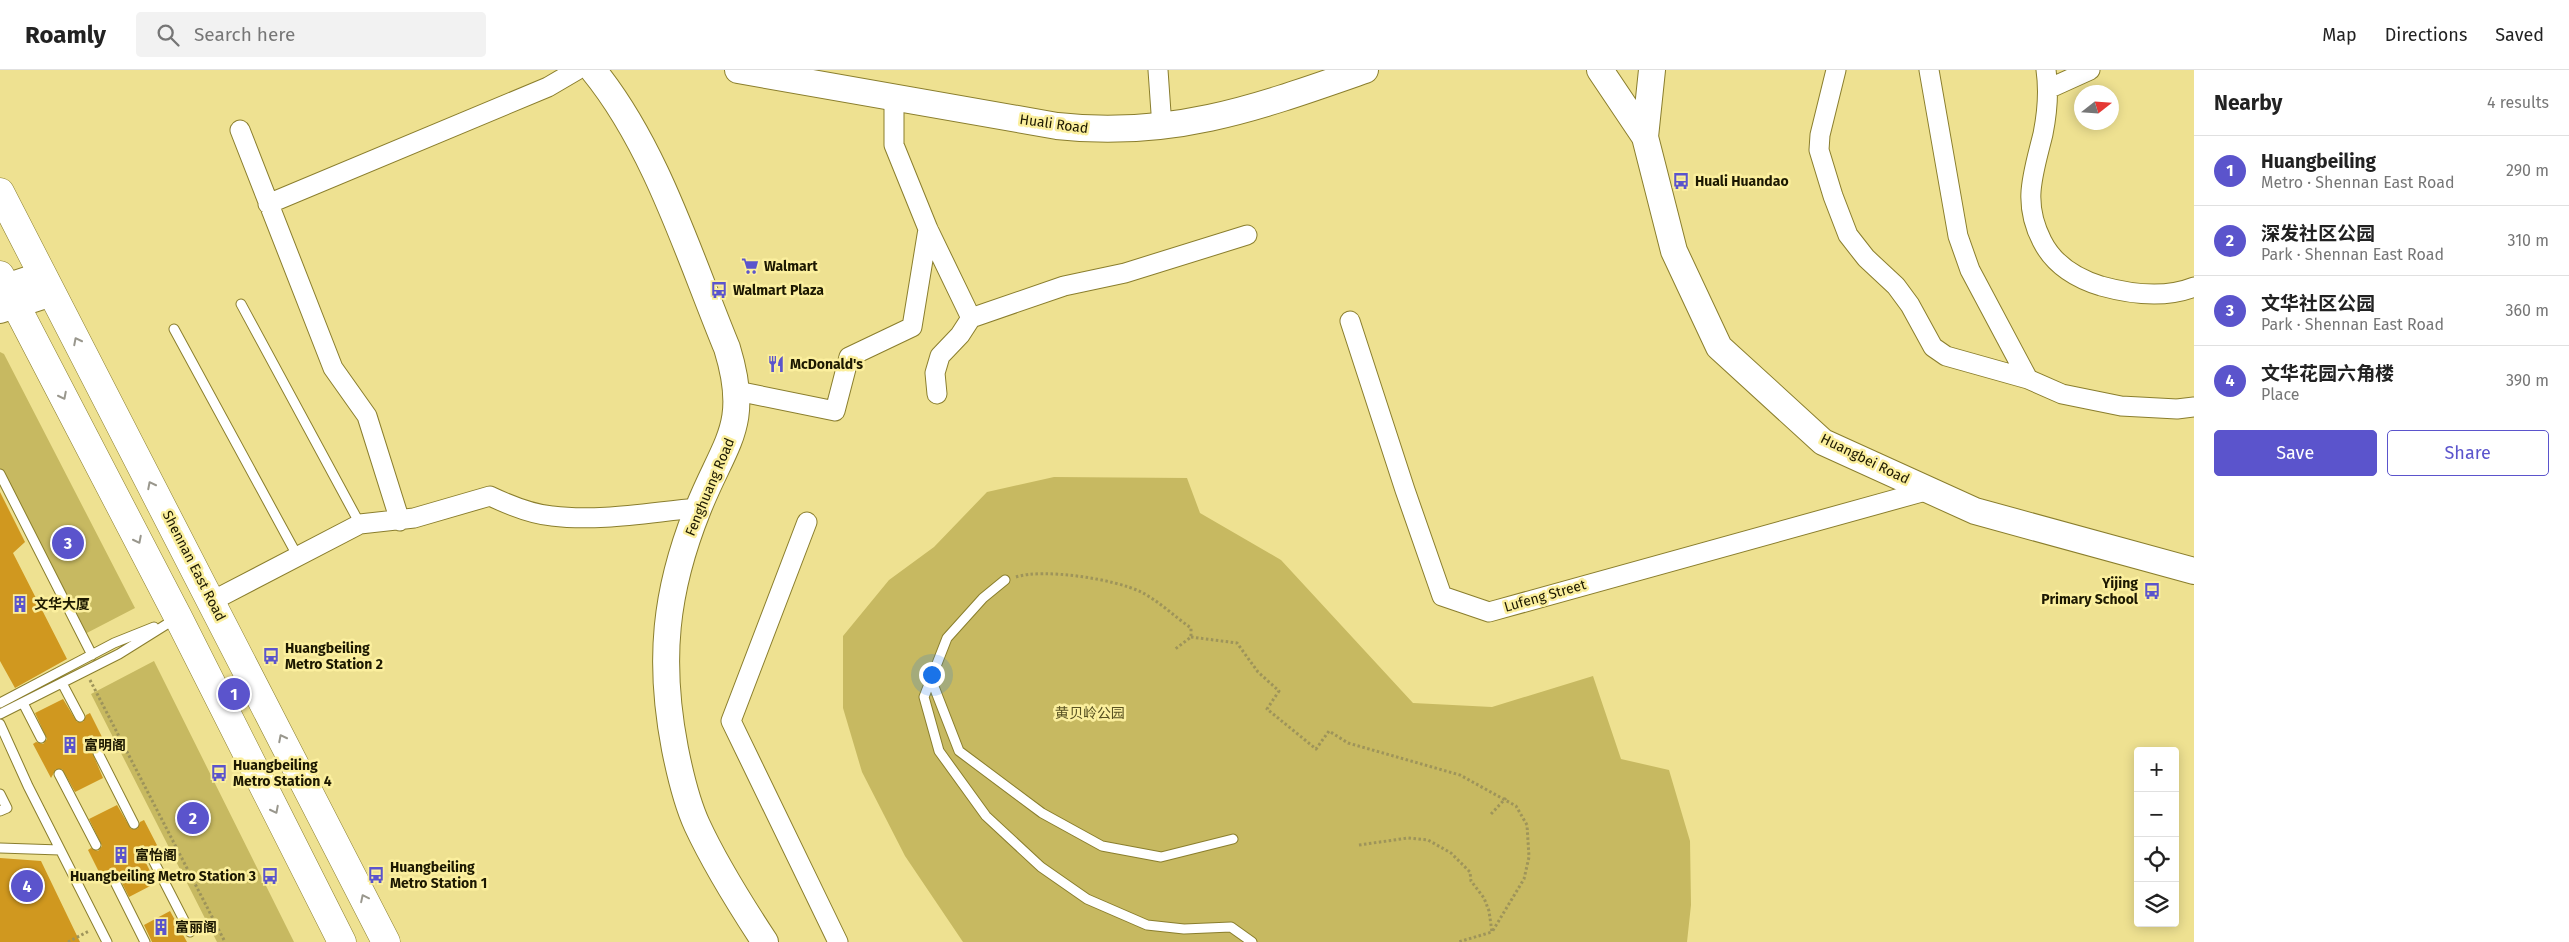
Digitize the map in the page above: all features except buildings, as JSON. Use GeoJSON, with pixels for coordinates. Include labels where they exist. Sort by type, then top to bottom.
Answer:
{"type":"FeatureCollection","features":[{"type":"Feature","properties":{"kind":"main road","name":"Shennan East Road"},"geometry":{"type":"LineString","coordinates":[[0,192],[386,942]]}},
{"type":"Feature","properties":{"kind":"main road"},"geometry":{"type":"LineString","coordinates":[[4,293],[178,617],[342,942]]}},
{"type":"Feature","properties":{"kind":"street"},"geometry":{"type":"LineString","coordinates":[[268,204],[548,87],[577,70]]}},
{"type":"Feature","properties":{"kind":"street","name":"Fenghuang Road"},"geometry":{"type":"LineString","coordinates":[[593,70],[624,117],[661,187],[727,348],[737,391],[732,436],[698,508],[678,571],[666,627],[664,671],[669,717],[680,775],[696,823],[714,860],[765,942]]}},
{"type":"Feature","properties":{"kind":"street","name":"Huali Road"},"geometry":{"type":"LineString","coordinates":[[738,70],[1067,127],[1108,130],[1162,127],[1209,119],[1260,107],[1365,70]]}},
{"type":"Feature","properties":{"kind":"street"},"geometry":{"type":"LineString","coordinates":[[1158,70],[1162,127]]}},
{"type":"Feature","properties":{"kind":"street","name":"Huangbei Road"},"geometry":{"type":"LineString","coordinates":[[1600,70],[1645,137],[1674,251],[1719,347],[1823,442],[1975,511],[2194,571]]}},
{"type":"Feature","properties":{"kind":"street","name":"Huangbei Road"},"geometry":{"type":"LineString","coordinates":[[1645,137],[1652,70]]}},
{"type":"Feature","properties":{"kind":"street"},"geometry":{"type":"LineString","coordinates":[[1836,70],[1820,135],[1819,150],[1848,235],[1866,258],[1896,286],[1910,305],[1934,347],[1946,356],[2028,379],[2062,394],[2121,406],[2177,409],[2194,407]]}},
{"type":"Feature","properties":{"kind":"street"},"geometry":{"type":"LineString","coordinates":[[1928,70],[1958,236],[1970,270],[2028,379]]}},
{"type":"Feature","properties":{"kind":"street"},"geometry":{"type":"LineString","coordinates":[[2090,70],[2047,79],[2043,133],[2029,192],[2032,223],[2046,250],[2065,271],[2089,282],[2126,293],[2150,294],[2194,287]]}},
{"type":"Feature","properties":{"kind":"street"},"geometry":{"type":"LineString","coordinates":[[894,97],[894,146],[928,230],[971,318]]}},
{"type":"Feature","properties":{"kind":"street"},"geometry":{"type":"LineString","coordinates":[[240,130],[333,368],[367,416],[400,521]]}},
{"type":"Feature","properties":{"kind":"street"},"geometry":{"type":"LineString","coordinates":[[737,391],[835,411],[849,357],[912,327],[928,230]]}},
{"type":"Feature","properties":{"kind":"street"},"geometry":{"type":"LineString","coordinates":[[937,394],[935,373],[940,356],[960,335],[971,318],[1064,286],[1124,273],[1247,235]]}},
{"type":"Feature","properties":{"kind":"street"},"geometry":{"type":"LineString","coordinates":[[4,293],[47,284]]}},
{"type":"Feature","properties":{"kind":"street","name":"Lufeng Street"},"geometry":{"type":"LineString","coordinates":[[1350,321],[1442,596],[1489,612],[1929,490]]}},
{"type":"Feature","properties":{"kind":"street"},"geometry":{"type":"LineString","coordinates":[[212,601],[360,524],[400,521],[490,496],[514,507],[552,516],[599,516],[698,508]]}},
{"type":"Feature","properties":{"kind":"street"},"geometry":{"type":"LineString","coordinates":[[807,522],[731,721],[838,942]]}},
{"type":"Feature","properties":{"kind":"lane"},"geometry":{"type":"LineString","coordinates":[[241,304],[360,524]]}},
{"type":"Feature","properties":{"kind":"lane"},"geometry":{"type":"LineString","coordinates":[[174,329],[298,557]]}},
{"type":"Feature","properties":{"kind":"lane"},"geometry":{"type":"LineString","coordinates":[[0,474],[92,655]]}},
{"type":"Feature","properties":{"kind":"lane"},"geometry":{"type":"LineString","coordinates":[[1005,580],[984,598],[947,638],[924,697],[939,751],[986,816],[1041,867],[1086,899],[1147,925],[1184,929],[1231,927],[1252,942]]}},
{"type":"Feature","properties":{"kind":"lane"},"geometry":{"type":"LineString","coordinates":[[0,703],[92,655],[178,617]]}},
{"type":"Feature","properties":{"kind":"lane"},"geometry":{"type":"LineString","coordinates":[[0,714],[119,654],[178,617]]}},
{"type":"Feature","properties":{"kind":"lane"},"geometry":{"type":"LineString","coordinates":[[931,680],[959,750],[1042,813],[1102,846],[1161,857],[1233,839]]}},
{"type":"Feature","properties":{"kind":"lane"},"geometry":{"type":"LineString","coordinates":[[62,682],[80,717]]}},
{"type":"Feature","properties":{"kind":"lane"},"geometry":{"type":"LineString","coordinates":[[23,703],[41,738]]}},
{"type":"Feature","properties":{"kind":"lane"},"geometry":{"type":"LineString","coordinates":[[0,724],[60,850],[107,942]]}},
{"type":"Feature","properties":{"kind":"lane"},"geometry":{"type":"LineString","coordinates":[[98,753],[134,824]]}},
{"type":"Feature","properties":{"kind":"lane"},"geometry":{"type":"LineString","coordinates":[[59,774],[96,845]]}},
{"type":"Feature","properties":{"kind":"lane"},"geometry":{"type":"LineString","coordinates":[[0,794],[6,808],[0,811]]}},
{"type":"Feature","properties":{"kind":"lane"},"geometry":{"type":"LineString","coordinates":[[0,848],[60,850]]}},
{"type":"Feature","properties":{"kind":"lane"},"geometry":{"type":"LineString","coordinates":[[151,856],[190,932]]}},
{"type":"Feature","properties":{"kind":"lane"},"geometry":{"type":"LineString","coordinates":[[112,876],[145,942]]}},
{"type":"Feature","properties":{"kind":"path"},"geometry":{"type":"LineString","coordinates":[[1005,580],[1022,574],[1048,574],[1118,583],[1142,592],[1191,628],[1191,637]]}},
{"type":"Feature","properties":{"kind":"path"},"geometry":{"type":"LineString","coordinates":[[1174,650],[1191,637],[1237,644],[1258,672],[1279,692],[1266,709],[1316,749],[1328,730],[1348,743],[1460,775],[1506,798],[1516,806],[1528,825],[1529,857],[1524,879],[1492,932],[1458,942]]}},
{"type":"Feature","properties":{"kind":"path"},"geometry":{"type":"LineString","coordinates":[[85,671],[225,942]]}},
{"type":"Feature","properties":{"kind":"path"},"geometry":{"type":"LineString","coordinates":[[1491,814],[1506,798]]}},
{"type":"Feature","properties":{"kind":"path"},"geometry":{"type":"LineString","coordinates":[[1359,845],[1408,838],[1428,840],[1451,853],[1470,872],[1471,880],[1484,898],[1489,911],[1492,932]]}},
{"type":"Feature","properties":{"kind":"path"},"geometry":{"type":"LineString","coordinates":[[68,942],[99,927]]}},
{"type":"Feature","properties":{"kind":"green space"},"geometry":{"type":"Polygon","coordinates":[[[0,352],[4,354],[135,608],[81,636],[0,478],[0,352]]]}},
{"type":"Feature","properties":{"kind":"green space","name":"黄贝岭公园"},"geometry":{"type":"Polygon","coordinates":[[[1054,477],[1187,478],[1200,513],[1281,560],[1413,703],[1492,707],[1593,676],[1621,759],[1669,770],[1690,841],[1691,905],[1687,942],[963,942],[905,856],[862,772],[843,708],[843,636],[889,580],[934,547],[987,492],[1054,477]]]}},
{"type":"Feature","properties":{"kind":"green space"},"geometry":{"type":"Polygon","coordinates":[[[154,661],[294,942],[217,942],[91,694],[154,661]]]}},
{"type":"Feature","properties":{"kind":"place","name":"Huali Huandao"},"geometry":{"type":"Point","coordinates":[1681,181]}},
{"type":"Feature","properties":{"kind":"place","name":"Walmart"},"geometry":{"type":"Point","coordinates":[750,266]}},
{"type":"Feature","properties":{"kind":"place","name":"Walmart Plaza"},"geometry":{"type":"Point","coordinates":[719,290]}},
{"type":"Feature","properties":{"kind":"place","name":"McDonald's"},"geometry":{"type":"Point","coordinates":[776,364]}},
{"type":"Feature","properties":{"kind":"place","name":"文华社区公园"},"geometry":{"type":"Point","coordinates":[68,543]}},
{"type":"Feature","properties":{"kind":"place","name":"Yijing Primary School"},"geometry":{"type":"Point","coordinates":[2152,591]}},
{"type":"Feature","properties":{"kind":"place","name":"文华大厦"},"geometry":{"type":"Point","coordinates":[20,604]}},
{"type":"Feature","properties":{"kind":"place","name":"Huangbeiling Metro Station 2"},"geometry":{"type":"Point","coordinates":[271,656]}},
{"type":"Feature","properties":{"kind":"place","name":"Huangbeiling"},"geometry":{"type":"Point","coordinates":[234,694]}},
{"type":"Feature","properties":{"kind":"place","name":"富明阁"},"geometry":{"type":"Point","coordinates":[70,745]}},
{"type":"Feature","properties":{"kind":"place","name":"Huangbeiling Metro Station 4"},"geometry":{"type":"Point","coordinates":[219,773]}},
{"type":"Feature","properties":{"kind":"place","name":"深发社区公园"},"geometry":{"type":"Point","coordinates":[193,818]}},
{"type":"Feature","properties":{"kind":"place","name":"富怡阁"},"geometry":{"type":"Point","coordinates":[121,855]}},
{"type":"Feature","properties":{"kind":"place","name":"Huangbeiling Metro Station 1"},"geometry":{"type":"Point","coordinates":[376,875]}},
{"type":"Feature","properties":{"kind":"place","name":"Huangbeiling Metro Station 3"},"geometry":{"type":"Point","coordinates":[270,876]}},
{"type":"Feature","properties":{"kind":"place","name":"文华花园六角楼"},"geometry":{"type":"Point","coordinates":[27,886]}},
{"type":"Feature","properties":{"kind":"place","name":"富丽阁"},"geometry":{"type":"Point","coordinates":[161,927]}}]}
